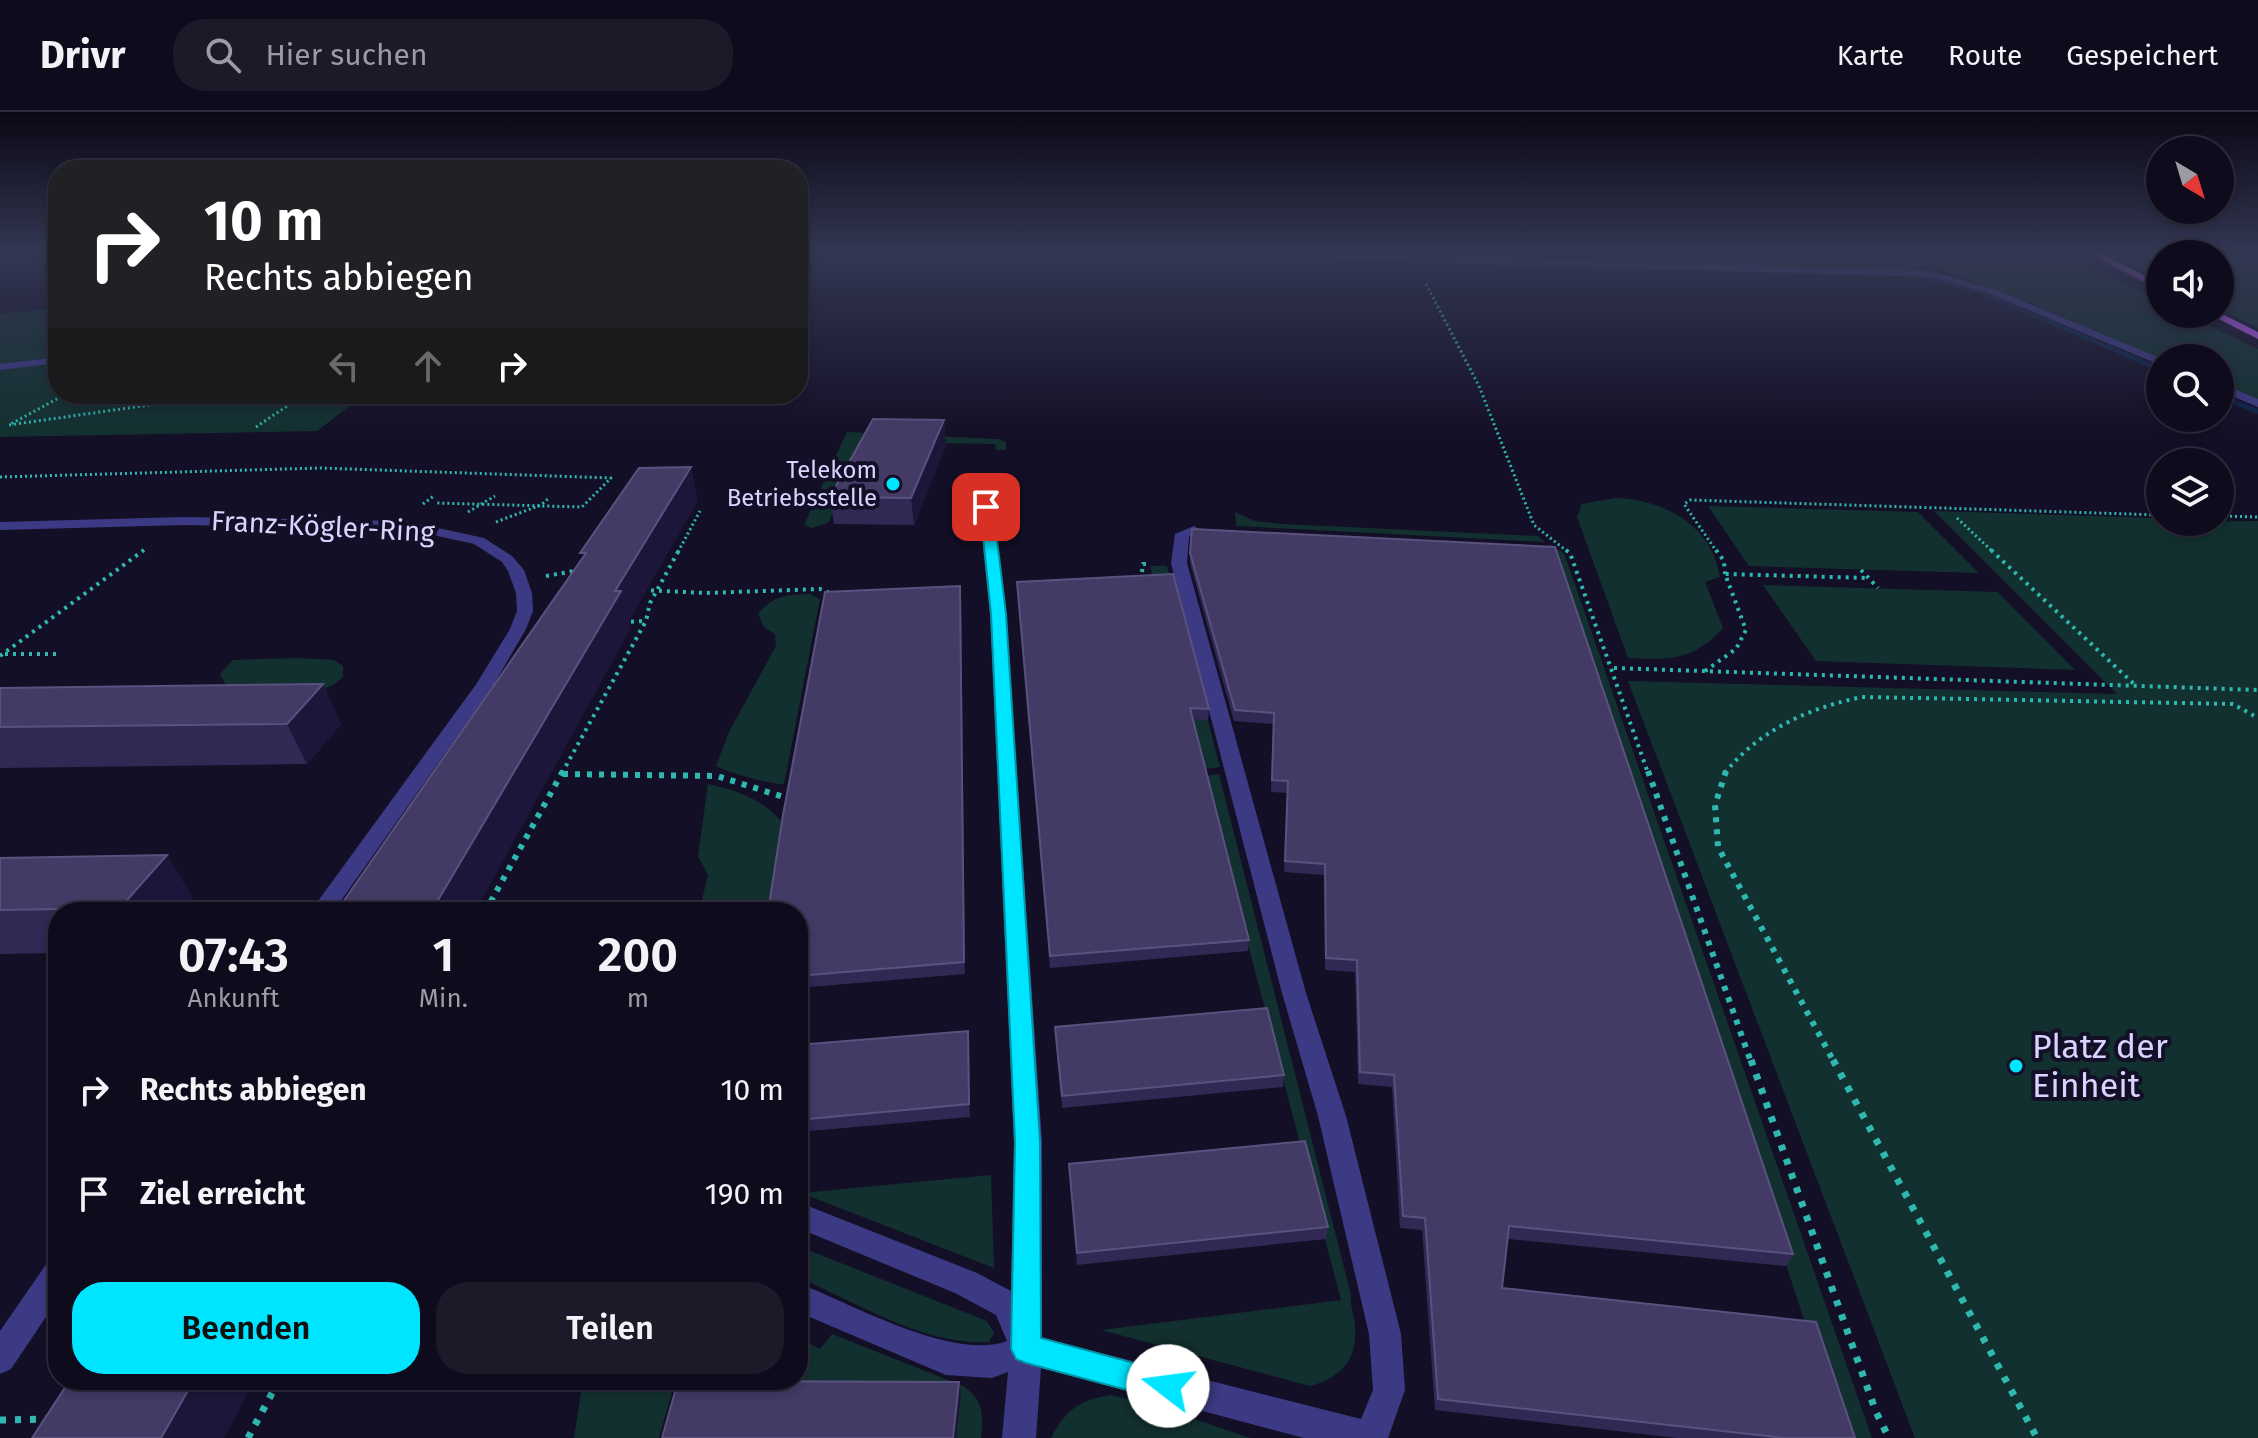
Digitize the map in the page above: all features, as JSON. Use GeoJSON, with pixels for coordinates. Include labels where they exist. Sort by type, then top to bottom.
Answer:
{"type":"FeatureCollection","features":[{"type":"Feature","properties":{"kind":"main road"},"geometry":{"type":"LineString","coordinates":[[2234,324],[2258,336]]}},
{"type":"Feature","properties":{"kind":"street"},"geometry":{"type":"LineString","coordinates":[[2043,313],[2146,356]]}},
{"type":"Feature","properties":{"kind":"street"},"geometry":{"type":"LineString","coordinates":[[0,367],[48,361]]}},
{"type":"Feature","properties":{"kind":"street"},"geometry":{"type":"LineString","coordinates":[[2234,393],[2258,403]]}},
{"type":"Feature","properties":{"kind":"street"},"geometry":{"type":"LineString","coordinates":[[986,507],[998,614],[1028,1142],[1026,1349],[1019,1438]]}},
{"type":"Feature","properties":{"kind":"street","name":"Franz-Kögler-Ring"},"geometry":{"type":"LineString","coordinates":[[0,526],[183,521],[364,522],[463,535],[507,559],[522,580]]}},
{"type":"Feature","properties":{"kind":"street"},"geometry":{"type":"LineString","coordinates":[[808,1301],[946,1359],[992,1362],[1026,1349],[1369,1438],[1389,1390],[1385,1334],[1332,1116],[1294,993],[1179,563],[1179,539],[1186,531],[1194,530]]}},
{"type":"Feature","properties":{"kind":"street"},"geometry":{"type":"LineString","coordinates":[[328,902],[485,684],[518,629],[525,611],[522,580]]}},
{"type":"Feature","properties":{"kind":"street"},"geometry":{"type":"LineString","coordinates":[[808,1219],[966,1283],[1007,1305],[1026,1349]]}},
{"type":"Feature","properties":{"kind":"street"},"geometry":{"type":"LineString","coordinates":[[0,1358],[48,1288]]}},
{"type":"Feature","properties":{"kind":"path"},"geometry":{"type":"LineString","coordinates":[[1440,313],[1479,386],[1534,525],[1570,553],[1614,668],[1871,1397],[1889,1438]]}},
{"type":"Feature","properties":{"kind":"path"},"geometry":{"type":"LineString","coordinates":[[48,404],[9,425],[156,404]]}},
{"type":"Feature","properties":{"kind":"path"},"geometry":{"type":"LineString","coordinates":[[256,427],[290,404]]}},
{"type":"Feature","properties":{"kind":"path"},"geometry":{"type":"LineString","coordinates":[[0,477],[321,468],[611,478],[582,507],[541,505]]}},
{"type":"Feature","properties":{"kind":"path"},"geometry":{"type":"LineString","coordinates":[[463,535],[541,505],[549,498]]}},
{"type":"Feature","properties":{"kind":"path"},"geometry":{"type":"LineString","coordinates":[[1705,671],[1739,649],[1747,635],[1747,623],[1725,574],[1724,561],[1684,504],[1690,500],[2146,515]]}},
{"type":"Feature","properties":{"kind":"path"},"geometry":{"type":"LineString","coordinates":[[491,902],[646,621],[657,590],[700,511]]}},
{"type":"Feature","properties":{"kind":"path"},"geometry":{"type":"LineString","coordinates":[[2234,516],[2258,517]]}},
{"type":"Feature","properties":{"kind":"path"},"geometry":{"type":"LineString","coordinates":[[1957,518],[2136,686]]}},
{"type":"Feature","properties":{"kind":"path"},"geometry":{"type":"LineString","coordinates":[[1,655],[183,521]]}},
{"type":"Feature","properties":{"kind":"path"},"geometry":{"type":"LineString","coordinates":[[1545,536],[1549,544],[1546,545]]}},
{"type":"Feature","properties":{"kind":"path"},"geometry":{"type":"LineString","coordinates":[[522,580],[585,569],[583,580]]}},
{"type":"Feature","properties":{"kind":"path"},"geometry":{"type":"LineString","coordinates":[[1861,570],[1878,588]]}},
{"type":"Feature","properties":{"kind":"path"},"geometry":{"type":"LineString","coordinates":[[1725,574],[1869,578]]}},
{"type":"Feature","properties":{"kind":"path"},"geometry":{"type":"LineString","coordinates":[[642,590],[706,593],[820,589],[833,595]]}},
{"type":"Feature","properties":{"kind":"path"},"geometry":{"type":"LineString","coordinates":[[615,622],[646,621]]}},
{"type":"Feature","properties":{"kind":"path"},"geometry":{"type":"LineString","coordinates":[[1,655],[56,654]]}},
{"type":"Feature","properties":{"kind":"path"},"geometry":{"type":"LineString","coordinates":[[1614,668],[2258,690]]}},
{"type":"Feature","properties":{"kind":"path"},"geometry":{"type":"LineString","coordinates":[[2037,1438],[1718,847],[1713,819],[1716,793],[1734,763],[1773,731],[1813,709],[1862,697],[2233,704],[2258,718]]}},
{"type":"Feature","properties":{"kind":"path"},"geometry":{"type":"LineString","coordinates":[[563,774],[717,776],[795,800]]}},
{"type":"Feature","properties":{"kind":"path"},"geometry":{"type":"LineString","coordinates":[[533,804],[547,804]]}},
{"type":"Feature","properties":{"kind":"path"},"geometry":{"type":"LineString","coordinates":[[248,1438],[274,1390]]}},
{"type":"Feature","properties":{"kind":"path"},"geometry":{"type":"LineString","coordinates":[[0,1420],[58,1419]]}},
{"type":"Feature","properties":{"kind":"green space"},"geometry":{"type":"Polygon","coordinates":[[[48,313],[48,404],[352,404],[317,431],[0,437],[0,314],[48,313]]]}},
{"type":"Feature","properties":{"kind":"green space"},"geometry":{"type":"Polygon","coordinates":[[[2053,313],[2146,313],[2146,328],[2214,328],[2258,349],[2258,401],[2234,392],[2234,344],[2146,344],[2146,355],[2053,313]]]}},
{"type":"Feature","properties":{"kind":"green space"},"geometry":{"type":"Polygon","coordinates":[[[2234,313],[2258,313],[2258,328],[2234,315],[2234,313]]]}},
{"type":"Feature","properties":{"kind":"green space"},"geometry":{"type":"Polygon","coordinates":[[[847,432],[998,439],[1006,442],[1006,450],[996,450],[995,444],[868,442],[828,523],[811,528],[804,525],[847,432]]]}},
{"type":"Feature","properties":{"kind":"green space"},"geometry":{"type":"Polygon","coordinates":[[[1615,498],[1651,503],[1682,518],[1696,529],[1715,559],[1720,577],[1705,582],[1723,628],[1691,653],[1669,658],[1628,658],[1577,517],[1582,504],[1615,498]]]}},
{"type":"Feature","properties":{"kind":"green space"},"geometry":{"type":"Polygon","coordinates":[[[1708,506],[1918,512],[1979,573],[1749,566],[1708,506]]]}},
{"type":"Feature","properties":{"kind":"green space","name":"Platz der Einheit"},"geometry":{"type":"Polygon","coordinates":[[[1934,511],[2146,518],[2146,536],[2234,536],[2234,521],[2258,521],[2258,1438],[1915,1438],[1628,681],[2117,694],[1934,511]]]}},
{"type":"Feature","properties":{"kind":"green space"},"geometry":{"type":"Polygon","coordinates":[[[1235,512],[1255,521],[1283,524],[1538,536],[1545,542],[1236,526],[1235,512]]]}},
{"type":"Feature","properties":{"kind":"green space"},"geometry":{"type":"Polygon","coordinates":[[[1549,544],[1564,553],[1872,1438],[1843,1438],[1549,544]]]}},
{"type":"Feature","properties":{"kind":"green space"},"geometry":{"type":"Polygon","coordinates":[[[1150,566],[1167,566],[1220,767],[1202,769],[1150,566]]]}},
{"type":"Feature","properties":{"kind":"green space"},"geometry":{"type":"Polygon","coordinates":[[[1763,585],[1998,592],[2075,670],[1816,661],[1763,585]]]}},
{"type":"Feature","properties":{"kind":"green space"},"geometry":{"type":"Polygon","coordinates":[[[810,594],[820,599],[784,784],[749,778],[716,766],[730,730],[776,646],[775,634],[764,627],[758,614],[781,597],[810,594]]]}},
{"type":"Feature","properties":{"kind":"green space"},"geometry":{"type":"Polygon","coordinates":[[[233,660],[334,660],[343,666],[343,677],[319,690],[288,693],[227,687],[220,674],[233,660]]]}},
{"type":"Feature","properties":{"kind":"green space"},"geometry":{"type":"Polygon","coordinates":[[[1219,774],[1351,1295],[1355,1338],[1350,1358],[1330,1378],[1310,1386],[1101,1330],[1341,1300],[1204,776],[1219,774]]]}},
{"type":"Feature","properties":{"kind":"green space"},"geometry":{"type":"Polygon","coordinates":[[[708,784],[749,797],[783,823],[770,902],[701,902],[708,875],[698,856],[708,784]]]}},
{"type":"Feature","properties":{"kind":"green space"},"geometry":{"type":"Polygon","coordinates":[[[991,1175],[994,1268],[808,1196],[808,1192],[991,1175]]]}},
{"type":"Feature","properties":{"kind":"green space"},"geometry":{"type":"Polygon","coordinates":[[[808,1250],[987,1321],[994,1333],[989,1342],[965,1341],[915,1330],[808,1282],[808,1250]]]}},
{"type":"Feature","properties":{"kind":"green space"},"geometry":{"type":"Polygon","coordinates":[[[832,1334],[963,1386],[981,1408],[981,1438],[956,1438],[960,1394],[672,1392],[659,1438],[574,1438],[581,1390],[808,1390],[808,1343],[820,1349],[832,1334]]]}},
{"type":"Feature","properties":{"kind":"green space"},"geometry":{"type":"Polygon","coordinates":[[[1111,1395],[1165,1409],[1250,1438],[1051,1438],[1068,1413],[1082,1403],[1111,1395]]]}},
{"type":"Feature","properties":{"kind":"building"},"geometry":{"type":"Polygon","coordinates":[[[873,419],[944,420],[911,498],[830,497],[873,419]]]}},
{"type":"Feature","properties":{"kind":"building"},"geometry":{"type":"Polygon","coordinates":[[[691,467],[615,591],[621,591],[437,902],[343,902],[586,553],[580,553],[639,468],[691,467]]]}},
{"type":"Feature","properties":{"kind":"building"},"geometry":{"type":"Polygon","coordinates":[[[1192,529],[1555,547],[1793,1254],[1509,1226],[1502,1288],[1816,1322],[1855,1438],[1785,1438],[1438,1399],[1425,1218],[1403,1216],[1394,1075],[1360,1072],[1357,960],[1326,958],[1325,864],[1285,861],[1288,781],[1272,780],[1274,713],[1235,710],[1190,553],[1192,529]]]}},
{"type":"Feature","properties":{"kind":"building"},"geometry":{"type":"Polygon","coordinates":[[[1173,574],[1209,709],[1190,708],[1249,940],[1050,956],[1017,582],[1173,574]]]}},
{"type":"Feature","properties":{"kind":"building"},"geometry":{"type":"Polygon","coordinates":[[[960,586],[964,962],[808,975],[808,902],[770,902],[825,592],[960,586]]]}},
{"type":"Feature","properties":{"kind":"building"},"geometry":{"type":"Polygon","coordinates":[[[323,684],[287,724],[0,727],[0,688],[323,684]]]}},
{"type":"Feature","properties":{"kind":"building"},"geometry":{"type":"Polygon","coordinates":[[[167,855],[125,902],[48,902],[48,909],[0,910],[0,858],[167,855]]]}},
{"type":"Feature","properties":{"kind":"building"},"geometry":{"type":"Polygon","coordinates":[[[1267,1008],[1284,1075],[1062,1096],[1055,1027],[1267,1008]]]}},
{"type":"Feature","properties":{"kind":"building"},"geometry":{"type":"Polygon","coordinates":[[[968,1031],[969,1104],[808,1119],[808,1044],[968,1031]]]}},
{"type":"Feature","properties":{"kind":"building"},"geometry":{"type":"Polygon","coordinates":[[[1305,1141],[1328,1227],[1077,1253],[1069,1164],[1305,1141]]]}},
{"type":"Feature","properties":{"kind":"building"},"geometry":{"type":"Polygon","coordinates":[[[808,1381],[959,1382],[953,1438],[662,1438],[675,1390],[808,1390],[808,1381]]]}},
{"type":"Feature","properties":{"kind":"building"},"geometry":{"type":"Polygon","coordinates":[[[63,1390],[188,1390],[161,1438],[32,1438],[63,1390]]]}},
{"type":"Feature","properties":{"kind":"waterway"},"geometry":{"type":"LineString","coordinates":[[2028,313],[2146,364]]}},
{"type":"Feature","properties":{"kind":"waterway"},"geometry":{"type":"LineString","coordinates":[[2234,402],[2258,412]]}},
{"type":"Feature","properties":{"kind":"place","name":"Telekom Betriebsstelle"},"geometry":{"type":"Point","coordinates":[893,484]}},
{"type":"Feature","properties":{"kind":"place","name":"Platz der Einheit"},"geometry":{"type":"Point","coordinates":[2016,1066]}},
{"type":"Feature","properties":{"kind":"route"},"geometry":{"type":"LineString","coordinates":[[986,507],[998,614],[1028,1142],[1026,1349],[1168,1386]]}}]}
